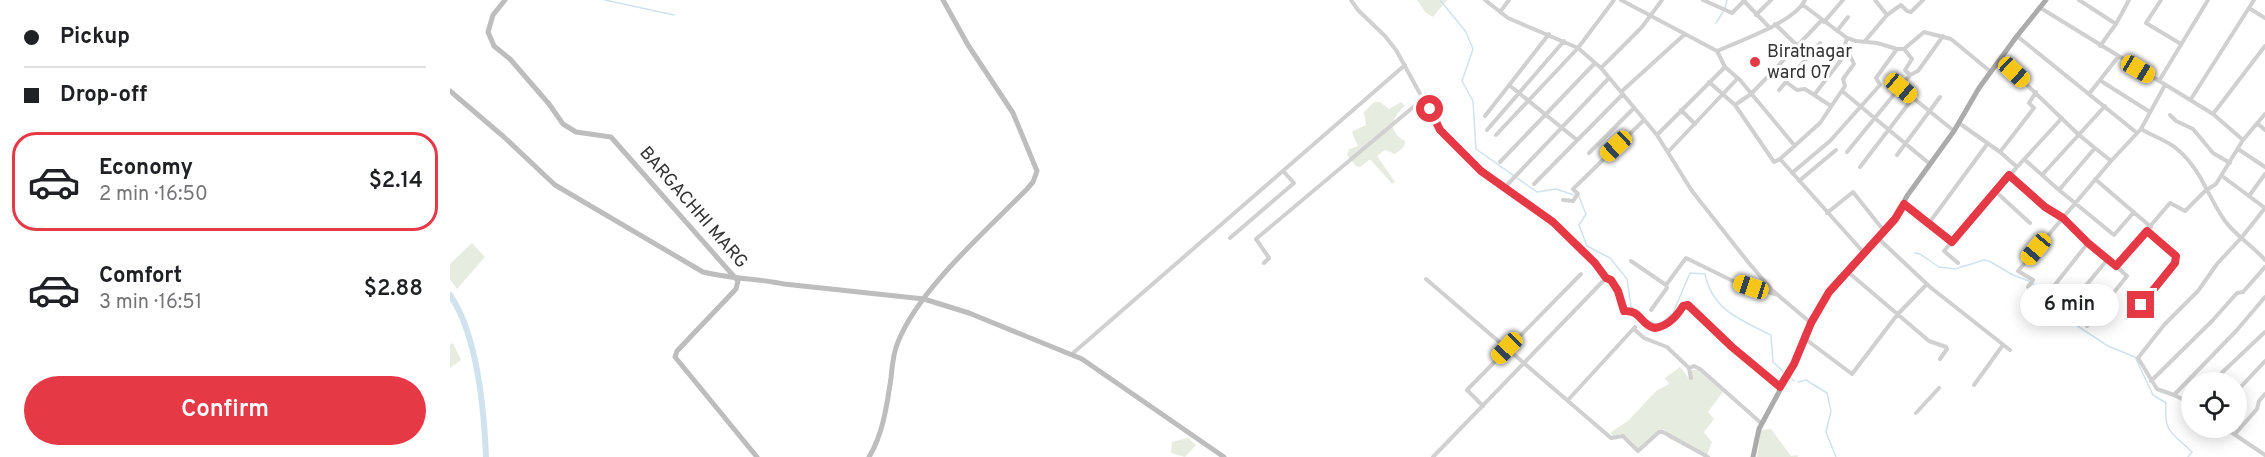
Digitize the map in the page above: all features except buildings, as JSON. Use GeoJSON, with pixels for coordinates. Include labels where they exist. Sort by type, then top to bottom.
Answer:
{"type":"FeatureCollection","features":[{"type":"Feature","properties":{"kind":"main road"},"geometry":{"type":"LineString","coordinates":[[1753,457],[1761,423],[1829,292],[1895,219],[1991,72],[2046,0]]}},
{"type":"Feature","properties":{"kind":"street","name":"BARGACHHI MARG"},"geometry":{"type":"LineString","coordinates":[[505,0],[494,15],[488,32],[494,46],[510,59],[563,124],[576,132],[610,137],[738,280],[736,289],[677,351],[675,357],[757,457]]}},
{"type":"Feature","properties":{"kind":"street"},"geometry":{"type":"LineString","coordinates":[[869,457],[878,442],[896,345],[907,322],[924,299],[1027,189],[1033,182],[1037,171],[1013,113],[968,45],[943,0]]}},
{"type":"Feature","properties":{"kind":"street"},"geometry":{"type":"LineString","coordinates":[[1351,0],[1385,36],[1405,65],[1440,130],[1481,171],[1553,222],[1595,263],[1615,286],[1624,311],[1631,310],[1637,313],[1652,328],[1665,325],[1676,317],[1683,306],[1688,305],[1732,347],[1780,387]]}},
{"type":"Feature","properties":{"kind":"street"},"geometry":{"type":"LineString","coordinates":[[1485,0],[1508,18],[1578,48],[1601,68],[1657,135],[1692,191],[1748,262],[1778,296],[1811,323]]}},
{"type":"Feature","properties":{"kind":"street"},"geometry":{"type":"LineString","coordinates":[[1500,12],[1509,0]]}},
{"type":"Feature","properties":{"kind":"street"},"geometry":{"type":"LineString","coordinates":[[1496,135],[1578,48],[1614,0]]}},
{"type":"Feature","properties":{"kind":"street"},"geometry":{"type":"LineString","coordinates":[[1621,0],[1717,51],[1725,67],[1738,78],[1795,146]]}},
{"type":"Feature","properties":{"kind":"street"},"geometry":{"type":"LineString","coordinates":[[1601,68],[1662,0]]}},
{"type":"Feature","properties":{"kind":"street"},"geometry":{"type":"LineString","coordinates":[[1703,0],[1732,13],[1744,0],[1769,27]]}},
{"type":"Feature","properties":{"kind":"street"},"geometry":{"type":"LineString","coordinates":[[1756,15],[1771,0]]}},
{"type":"Feature","properties":{"kind":"street"},"geometry":{"type":"LineString","coordinates":[[1735,105],[1751,94],[1842,0]]}},
{"type":"Feature","properties":{"kind":"street"},"geometry":{"type":"LineString","coordinates":[[1875,0],[1887,15]]}},
{"type":"Feature","properties":{"kind":"street"},"geometry":{"type":"LineString","coordinates":[[1864,42],[1887,15],[1901,5],[1911,12],[1923,0]]}},
{"type":"Feature","properties":{"kind":"street"},"geometry":{"type":"LineString","coordinates":[[2079,0],[2116,24]]}},
{"type":"Feature","properties":{"kind":"street"},"geometry":{"type":"LineString","coordinates":[[2100,46],[2116,24],[2129,0]]}},
{"type":"Feature","properties":{"kind":"street"},"geometry":{"type":"LineString","coordinates":[[2161,0],[2146,23],[2181,44]]}},
{"type":"Feature","properties":{"kind":"street"},"geometry":{"type":"LineString","coordinates":[[2159,81],[2208,0]]}},
{"type":"Feature","properties":{"kind":"street"},"geometry":{"type":"LineString","coordinates":[[2191,99],[2254,0]]}},
{"type":"Feature","properties":{"kind":"street"},"geometry":{"type":"LineString","coordinates":[[1717,51],[1787,18],[1804,2],[1823,21],[1846,38],[1904,49],[1924,32],[1942,36],[1951,39],[1991,72]]}},
{"type":"Feature","properties":{"kind":"street"},"geometry":{"type":"LineString","coordinates":[[2039,8],[2191,99],[2213,114],[2243,141]]}},
{"type":"Feature","properties":{"kind":"street"},"geometry":{"type":"LineString","coordinates":[[2249,8],[2265,18]]}},
{"type":"Feature","properties":{"kind":"street"},"geometry":{"type":"LineString","coordinates":[[1837,31],[1848,17]]}},
{"type":"Feature","properties":{"kind":"street"},"geometry":{"type":"LineString","coordinates":[[1775,24],[1809,57]]}},
{"type":"Feature","properties":{"kind":"street"},"geometry":{"type":"LineString","coordinates":[[1485,116],[1549,34]]}},
{"type":"Feature","properties":{"kind":"street"},"geometry":{"type":"LineString","coordinates":[[1534,184],[1622,93],[1685,34]]}},
{"type":"Feature","properties":{"kind":"street"},"geometry":{"type":"LineString","coordinates":[[1847,152],[1910,75],[1918,71],[1942,36]]}},
{"type":"Feature","properties":{"kind":"street"},"geometry":{"type":"LineString","coordinates":[[2017,36],[2139,131],[2172,145],[2180,152],[2200,174],[2225,220],[2265,260]]}},
{"type":"Feature","properties":{"kind":"street"},"geometry":{"type":"LineString","coordinates":[[1709,82],[1735,105],[1773,162],[1780,159],[1820,123],[1842,91],[1845,85],[1843,79],[1854,64],[1845,45],[1846,38]]}},
{"type":"Feature","properties":{"kind":"street"},"geometry":{"type":"LineString","coordinates":[[1487,130],[1564,41]]}},
{"type":"Feature","properties":{"kind":"street"},"geometry":{"type":"LineString","coordinates":[[1779,90],[1820,44]]}},
{"type":"Feature","properties":{"kind":"street"},"geometry":{"type":"LineString","coordinates":[[2213,114],[2265,46]]}},
{"type":"Feature","properties":{"kind":"street"},"geometry":{"type":"LineString","coordinates":[[1792,173],[1830,141],[1880,86],[1876,78],[1897,49]]}},
{"type":"Feature","properties":{"kind":"street"},"geometry":{"type":"LineString","coordinates":[[1904,49],[1912,59],[1905,70],[1910,75]]}},
{"type":"Feature","properties":{"kind":"street"},"geometry":{"type":"LineString","coordinates":[[1814,95],[1848,51]]}},
{"type":"Feature","properties":{"kind":"street"},"geometry":{"type":"LineString","coordinates":[[2089,94],[2118,57]]}},
{"type":"Feature","properties":{"kind":"street"},"geometry":{"type":"LineString","coordinates":[[2000,59],[2079,135],[2111,161]]}},
{"type":"Feature","properties":{"kind":"street"},"geometry":{"type":"LineString","coordinates":[[1500,162],[1595,63]]}},
{"type":"Feature","properties":{"kind":"street"},"geometry":{"type":"LineString","coordinates":[[1072,354],[1405,65]]}},
{"type":"Feature","properties":{"kind":"street"},"geometry":{"type":"LineString","coordinates":[[1657,135],[1725,67]]}},
{"type":"Feature","properties":{"kind":"street"},"geometry":{"type":"LineString","coordinates":[[1507,185],[1609,78]]}},
{"type":"Feature","properties":{"kind":"street"},"geometry":{"type":"LineString","coordinates":[[1668,152],[1738,78]]}},
{"type":"Feature","properties":{"kind":"street"},"geometry":{"type":"LineString","coordinates":[[2101,81],[2150,112]]}},
{"type":"Feature","properties":{"kind":"street"},"geometry":{"type":"LineString","coordinates":[[1786,82],[1797,90],[1803,89],[1831,106]]}},
{"type":"Feature","properties":{"kind":"street"},"geometry":{"type":"LineString","coordinates":[[1509,85],[1577,140]]}},
{"type":"Feature","properties":{"kind":"street"},"geometry":{"type":"LineString","coordinates":[[2028,287],[2033,280],[2018,271],[2139,131],[2165,85]]}},
{"type":"Feature","properties":{"kind":"street"},"geometry":{"type":"LineString","coordinates":[[1901,88],[1954,131]]}},
{"type":"Feature","properties":{"kind":"street"},"geometry":{"type":"LineString","coordinates":[[450,91],[555,185],[703,272],[924,299],[969,314],[1082,359],[1224,457]]}},
{"type":"Feature","properties":{"kind":"street"},"geometry":{"type":"LineString","coordinates":[[1842,91],[1930,164]]}},
{"type":"Feature","properties":{"kind":"street"},"geometry":{"type":"LineString","coordinates":[[2000,152],[2034,108],[2029,103],[2036,92]]}},
{"type":"Feature","properties":{"kind":"street"},"geometry":{"type":"LineString","coordinates":[[1897,155],[1940,97]]}},
{"type":"Feature","properties":{"kind":"street"},"geometry":{"type":"LineString","coordinates":[[1264,263],[1269,258],[1256,239],[1424,98]]}},
{"type":"Feature","properties":{"kind":"street"},"geometry":{"type":"LineString","coordinates":[[1860,167],[1913,98]]}},
{"type":"Feature","properties":{"kind":"street"},"geometry":{"type":"LineString","coordinates":[[2042,175],[2104,106]]}},
{"type":"Feature","properties":{"kind":"street"},"geometry":{"type":"LineString","coordinates":[[1589,153],[1634,108]]}},
{"type":"Feature","properties":{"kind":"street"},"geometry":{"type":"LineString","coordinates":[[1681,110],[1695,124]]}},
{"type":"Feature","properties":{"kind":"street"},"geometry":{"type":"LineString","coordinates":[[2116,266],[2170,203],[2185,212],[2222,176],[2243,141],[2265,114]]}},
{"type":"Feature","properties":{"kind":"street"},"geometry":{"type":"LineString","coordinates":[[2170,115],[2176,121],[2193,129],[2213,153],[2230,163]]}},
{"type":"Feature","properties":{"kind":"street"},"geometry":{"type":"LineString","coordinates":[[1958,263],[1944,251],[2009,175],[2062,118]]}},
{"type":"Feature","properties":{"kind":"street"},"geometry":{"type":"LineString","coordinates":[[1563,200],[1573,201],[1576,197],[1573,189],[1644,120]]}},
{"type":"Feature","properties":{"kind":"street"},"geometry":{"type":"LineString","coordinates":[[1959,123],[2017,167]]}},
{"type":"Feature","properties":{"kind":"street"},"geometry":{"type":"LineString","coordinates":[[2257,123],[2265,130]]}},
{"type":"Feature","properties":{"kind":"street"},"geometry":{"type":"LineString","coordinates":[[1929,223],[1988,143]]}},
{"type":"Feature","properties":{"kind":"street"},"geometry":{"type":"LineString","coordinates":[[2059,190],[2096,148]]}},
{"type":"Feature","properties":{"kind":"street"},"geometry":{"type":"LineString","coordinates":[[2238,149],[2265,166]]}},
{"type":"Feature","properties":{"kind":"street"},"geometry":{"type":"LineString","coordinates":[[1799,181],[1836,150]]}},
{"type":"Feature","properties":{"kind":"street"},"geometry":{"type":"LineString","coordinates":[[1780,159],[1865,254]]}},
{"type":"Feature","properties":{"kind":"street"},"geometry":{"type":"LineString","coordinates":[[2024,159],[2114,235],[2134,212]]}},
{"type":"Feature","properties":{"kind":"street"},"geometry":{"type":"LineString","coordinates":[[1230,238],[1294,183],[1283,171]]}},
{"type":"Feature","properties":{"kind":"street"},"geometry":{"type":"LineString","coordinates":[[2249,196],[2265,174]]}},
{"type":"Feature","properties":{"kind":"street"},"geometry":{"type":"LineString","coordinates":[[2009,175],[2045,207],[2063,218],[2127,276],[2087,326]]}},
{"type":"Feature","properties":{"kind":"street"},"geometry":{"type":"LineString","coordinates":[[2181,398],[2161,392],[2151,381],[2138,358],[2164,325],[2198,291],[2222,258],[2265,208],[2222,176]]}},
{"type":"Feature","properties":{"kind":"street"},"geometry":{"type":"LineString","coordinates":[[2095,180],[2134,212],[2177,258],[2141,305]]}},
{"type":"Feature","properties":{"kind":"street"},"geometry":{"type":"LineString","coordinates":[[1995,191],[2030,222]]}},
{"type":"Feature","properties":{"kind":"street"},"geometry":{"type":"LineString","coordinates":[[1827,213],[1853,192],[1884,232]]}},
{"type":"Feature","properties":{"kind":"street"},"geometry":{"type":"LineString","coordinates":[[1904,204],[1952,242]]}},
{"type":"Feature","properties":{"kind":"street"},"geometry":{"type":"LineString","coordinates":[[1879,239],[1927,284],[2010,350]]}},
{"type":"Feature","properties":{"kind":"street"},"geometry":{"type":"LineString","coordinates":[[2088,243],[2046,296],[2059,311],[2065,311],[2107,260]]}},
{"type":"Feature","properties":{"kind":"street"},"geometry":{"type":"LineString","coordinates":[[1651,310],[1686,258],[1733,281],[1778,296]]}},
{"type":"Feature","properties":{"kind":"street"},"geometry":{"type":"LineString","coordinates":[[1631,261],[1666,285]]}},
{"type":"Feature","properties":{"kind":"street"},"geometry":{"type":"LineString","coordinates":[[2151,381],[2237,293],[2243,292],[2265,267]]}},
{"type":"Feature","properties":{"kind":"street"},"geometry":{"type":"LineString","coordinates":[[1848,272],[1929,341],[1946,347],[1940,359]]}},
{"type":"Feature","properties":{"kind":"street"},"geometry":{"type":"LineString","coordinates":[[1483,405],[1467,390],[1581,274]]}},
{"type":"Feature","properties":{"kind":"street"},"geometry":{"type":"LineString","coordinates":[[1433,457],[1606,278]]}},
{"type":"Feature","properties":{"kind":"street"},"geometry":{"type":"LineString","coordinates":[[1426,279],[1611,438],[1623,435],[1637,451],[1659,432],[1663,432],[1708,457]]}},
{"type":"Feature","properties":{"kind":"street"},"geometry":{"type":"LineString","coordinates":[[1804,338],[1852,374],[1897,315],[1927,284]]}},
{"type":"Feature","properties":{"kind":"street"},"geometry":{"type":"LineString","coordinates":[[2174,395],[2265,297]]}},
{"type":"Feature","properties":{"kind":"street"},"geometry":{"type":"LineString","coordinates":[[2055,316],[2059,311]]}},
{"type":"Feature","properties":{"kind":"street"},"geometry":{"type":"LineString","coordinates":[[1568,400],[1635,328],[1644,338],[1667,347],[1689,368],[1691,378]]}},
{"type":"Feature","properties":{"kind":"street"},"geometry":{"type":"LineString","coordinates":[[2223,372],[2265,332]]}},
{"type":"Feature","properties":{"kind":"street"},"geometry":{"type":"LineString","coordinates":[[1974,385],[2003,345]]}},
{"type":"Feature","properties":{"kind":"street"},"geometry":{"type":"LineString","coordinates":[[2247,380],[2265,361]]}},
{"type":"Feature","properties":{"kind":"street"},"geometry":{"type":"LineString","coordinates":[[1689,368],[1694,366],[1700,369],[1761,423]]}},
{"type":"Feature","properties":{"kind":"street"},"geometry":{"type":"LineString","coordinates":[[1917,413],[1939,388]]}},
{"type":"Feature","properties":{"kind":"street"},"geometry":{"type":"LineString","coordinates":[[2247,420],[2257,409],[2259,401],[2265,394]]}},
{"type":"Feature","properties":{"kind":"street"},"geometry":{"type":"LineString","coordinates":[[2241,438],[2265,455]]}},
{"type":"Feature","properties":{"kind":"shaded area"},"geometry":{"type":"Polygon","coordinates":[[[1417,0],[1447,0],[1433,17],[1425,12],[1417,0]]]}},
{"type":"Feature","properties":{"kind":"shaded area"},"geometry":{"type":"Polygon","coordinates":[[[1374,102],[1380,102],[1389,109],[1401,102],[1405,106],[1394,119],[1393,124],[1395,133],[1405,141],[1404,147],[1395,154],[1385,150],[1377,156],[1395,182],[1392,184],[1371,160],[1360,167],[1356,166],[1347,155],[1349,149],[1358,146],[1352,133],[1366,125],[1364,112],[1374,102]]]}},
{"type":"Feature","properties":{"kind":"shaded area"},"geometry":{"type":"Polygon","coordinates":[[[472,243],[485,257],[457,289],[450,279],[450,264],[472,243]]]}},
{"type":"Feature","properties":{"kind":"shaded area"},"geometry":{"type":"Polygon","coordinates":[[[453,343],[461,360],[450,368],[450,345],[453,343]]]}},
{"type":"Feature","properties":{"kind":"shaded area"},"geometry":{"type":"Polygon","coordinates":[[[1680,367],[1688,377],[1692,375],[1691,370],[1698,370],[1723,392],[1708,412],[1714,419],[1704,432],[1712,442],[1706,457],[1668,438],[1664,429],[1658,431],[1638,449],[1625,435],[1614,436],[1610,433],[1629,420],[1656,391],[1669,384],[1665,378],[1680,367]]]}},
{"type":"Feature","properties":{"kind":"shaded area"},"geometry":{"type":"Polygon","coordinates":[[[1771,429],[1791,456],[1797,455],[1798,457],[1757,457],[1761,430],[1771,429]]]}},
{"type":"Feature","properties":{"kind":"shaded area"},"geometry":{"type":"Polygon","coordinates":[[[1188,438],[1196,445],[1185,457],[1171,453],[1172,442],[1188,438]]]}},
{"type":"Feature","properties":{"kind":"waterway"},"geometry":{"type":"LineString","coordinates":[[605,0],[674,15]]}},
{"type":"Feature","properties":{"kind":"waterway"},"geometry":{"type":"LineString","coordinates":[[1440,0],[1466,32],[1473,49],[1462,81],[1473,101],[1476,149],[1537,192],[1556,189],[1574,195]]}},
{"type":"Feature","properties":{"kind":"waterway"},"geometry":{"type":"LineString","coordinates":[[1725,8],[1727,0]]}},
{"type":"Feature","properties":{"kind":"waterway"},"geometry":{"type":"LineString","coordinates":[[1716,23],[1723,12]]}},
{"type":"Feature","properties":{"kind":"waterway"},"geometry":{"type":"LineString","coordinates":[[1579,197],[1586,214],[1579,225],[1587,246],[1610,258],[1627,279],[1631,306],[1648,321],[1659,325],[1673,313],[1690,273],[1705,274],[1714,297],[1721,305],[1739,319],[1771,335],[1773,362],[1786,374]]}},
{"type":"Feature","properties":{"kind":"waterway"},"geometry":{"type":"LineString","coordinates":[[1915,253],[1939,267],[1955,269],[1984,260],[1989,261],[2029,281]]}},
{"type":"Feature","properties":{"kind":"waterway"},"geometry":{"type":"LineString","coordinates":[[2033,284],[2040,292]]}},
{"type":"Feature","properties":{"kind":"waterway"},"geometry":{"type":"LineString","coordinates":[[2040,292],[2053,310]]}},
{"type":"Feature","properties":{"kind":"waterway"},"geometry":{"type":"LineString","coordinates":[[450,295],[467,331],[478,373],[486,457]]}},
{"type":"Feature","properties":{"kind":"waterway"},"geometry":{"type":"LineString","coordinates":[[2053,310],[2108,346],[2135,357],[2153,395],[2166,403],[2166,421],[2170,431],[2192,452],[2188,457]]}},
{"type":"Feature","properties":{"kind":"waterway"},"geometry":{"type":"LineString","coordinates":[[1790,377],[1794,381]]}},
{"type":"Feature","properties":{"kind":"waterway"},"geometry":{"type":"LineString","coordinates":[[1798,382],[1806,380],[1827,393],[1831,411],[1826,432],[1836,457]]}},
{"type":"Feature","properties":{"kind":"place","name":"Biratnagar ward 07"},"geometry":{"type":"Point","coordinates":[1755,62]}},
{"type":"Feature","properties":{"kind":"route"},"geometry":{"type":"LineString","coordinates":[[1430,109],[1440,130],[1481,171],[1553,222],[1595,263],[1615,286],[1624,311],[1631,310],[1637,313],[1647,325],[1655,328],[1665,325],[1676,317],[1683,306],[1688,305],[1732,347],[1780,387],[1794,364],[1811,323],[1829,292],[1895,219],[1904,204],[1952,242],[2009,175],[2045,207],[2070,223],[2072,228],[2088,243],[2116,266],[2147,231],[2176,256],[2177,261],[2141,305]]}}]}
